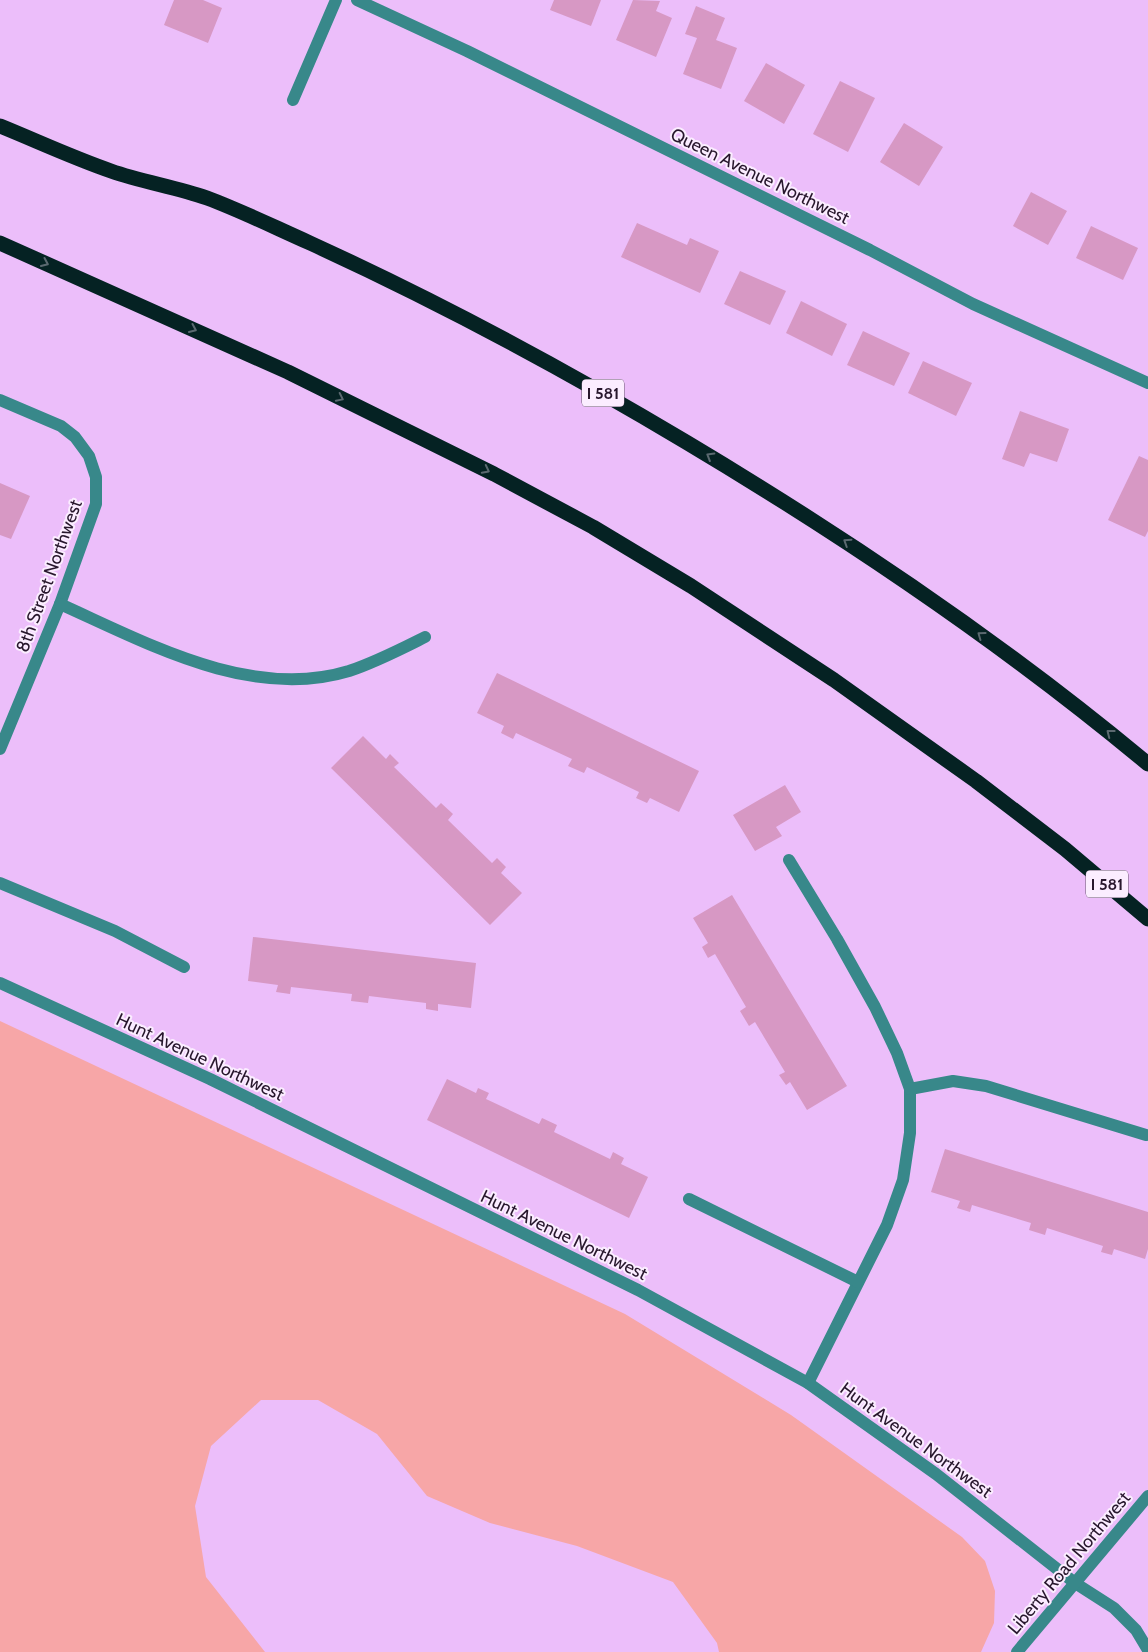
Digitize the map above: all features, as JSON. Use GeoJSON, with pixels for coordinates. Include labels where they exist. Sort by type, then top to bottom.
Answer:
{"type":"FeatureCollection","features":[{"type":"Feature","properties":{"kind":"highway","name":"I 581"},"geometry":{"type":"LineString","coordinates":[[0,126],[112,172],[205,198],[309,242],[511,342],[594,388],[756,483],[852,546],[943,608],[1036,676],[1148,764]]}},
{"type":"Feature","properties":{"kind":"highway","name":"I 581"},"geometry":{"type":"LineString","coordinates":[[0,244],[288,372],[494,474],[593,527],[692,586],[834,680],[1028,820],[1148,918]]}},
{"type":"Feature","properties":{"kind":"street"},"geometry":{"type":"LineString","coordinates":[[292,100],[336,0]]}},
{"type":"Feature","properties":{"kind":"street","name":"Queen Avenue Northwest"},"geometry":{"type":"LineString","coordinates":[[357,0],[520,77],[870,250],[973,304],[1148,383]]}},
{"type":"Feature","properties":{"kind":"street","name":"8th Street Northwest"},"geometry":{"type":"LineString","coordinates":[[0,400],[61,426],[75,437],[89,456],[96,477],[96,504],[60,604],[0,749]]}},
{"type":"Feature","properties":{"kind":"street"},"geometry":{"type":"LineString","coordinates":[[60,604],[167,652],[234,673],[271,680],[313,678],[347,671],[387,657],[425,636]]}},
{"type":"Feature","properties":{"kind":"street"},"geometry":{"type":"LineString","coordinates":[[789,860],[837,939],[875,1008],[897,1054],[910,1089],[910,1133],[903,1180],[886,1225],[808,1383]]}},
{"type":"Feature","properties":{"kind":"street"},"geometry":{"type":"LineString","coordinates":[[0,883],[115,931],[184,966]]}},
{"type":"Feature","properties":{"kind":"street","name":"Hunt Avenue Northwest"},"geometry":{"type":"LineString","coordinates":[[0,983],[210,1079],[620,1282],[808,1383],[936,1474],[1075,1583],[1114,1608],[1136,1630],[1148,1650]]}},
{"type":"Feature","properties":{"kind":"street"},"geometry":{"type":"LineString","coordinates":[[910,1089],[953,1081],[986,1086],[1146,1135]]}},
{"type":"Feature","properties":{"kind":"street"},"geometry":{"type":"LineString","coordinates":[[689,1198],[858,1282]]}},
{"type":"Feature","properties":{"kind":"street","name":"Liberty Road Northwest"},"geometry":{"type":"LineString","coordinates":[[1016,1652],[1148,1496]]}},
{"type":"Feature","properties":{"kind":"shaded area"},"geometry":{"type":"Polygon","coordinates":[[[0,1021],[625,1314],[791,1415],[962,1537],[985,1561],[995,1591],[994,1623],[981,1652],[719,1652],[717,1643],[673,1582],[577,1546],[490,1523],[427,1496],[377,1434],[318,1400],[261,1400],[211,1446],[195,1506],[206,1577],[265,1652],[0,1652],[0,1021]]]}},
{"type":"Feature","properties":{"kind":"building"},"geometry":{"type":"Polygon","coordinates":[[[174,0],[203,0],[222,8],[208,43],[164,25],[174,0]]]}},
{"type":"Feature","properties":{"kind":"building"},"geometry":{"type":"Polygon","coordinates":[[[554,0],[601,0],[591,26],[550,10],[554,0]]]}},
{"type":"Feature","properties":{"kind":"building"},"geometry":{"type":"Polygon","coordinates":[[[633,0],[660,1],[656,11],[672,18],[656,57],[616,40],[633,0]]]}},
{"type":"Feature","properties":{"kind":"building"},"geometry":{"type":"Polygon","coordinates":[[[696,6],[725,18],[716,40],[737,48],[721,89],[683,74],[697,38],[685,34],[696,6]]]}},
{"type":"Feature","properties":{"kind":"building"},"geometry":{"type":"Polygon","coordinates":[[[766,63],[805,85],[784,124],[744,101],[766,63]]]}},
{"type":"Feature","properties":{"kind":"building"},"geometry":{"type":"Polygon","coordinates":[[[840,81],[875,98],[848,152],[813,134],[840,81]]]}},
{"type":"Feature","properties":{"kind":"building"},"geometry":{"type":"Polygon","coordinates":[[[904,123],[943,147],[919,186],[880,162],[904,123]]]}},
{"type":"Feature","properties":{"kind":"building"},"geometry":{"type":"Polygon","coordinates":[[[1031,192],[1067,211],[1048,245],[1013,226],[1031,192]]]}},
{"type":"Feature","properties":{"kind":"building"},"geometry":{"type":"Polygon","coordinates":[[[637,223],[687,245],[690,238],[719,251],[700,293],[621,257],[637,223]]]}},
{"type":"Feature","properties":{"kind":"building"},"geometry":{"type":"Polygon","coordinates":[[[1091,226],[1138,248],[1123,280],[1076,258],[1091,226]]]}},
{"type":"Feature","properties":{"kind":"building"},"geometry":{"type":"Polygon","coordinates":[[[740,271],[786,291],[770,325],[724,304],[740,271]]]}},
{"type":"Feature","properties":{"kind":"building"},"geometry":{"type":"Polygon","coordinates":[[[801,301],[847,324],[832,356],[786,333],[801,301]]]}},
{"type":"Feature","properties":{"kind":"building"},"geometry":{"type":"Polygon","coordinates":[[[863,331],[910,353],[894,386],[847,365],[863,331]]]}},
{"type":"Feature","properties":{"kind":"building"},"geometry":{"type":"Polygon","coordinates":[[[923,361],[972,383],[956,416],[908,393],[923,361]]]}},
{"type":"Feature","properties":{"kind":"building"},"geometry":{"type":"Polygon","coordinates":[[[1020,411],[1069,429],[1057,462],[1030,453],[1024,467],[1002,459],[1020,411]]]}},
{"type":"Feature","properties":{"kind":"building"},"geometry":{"type":"Polygon","coordinates":[[[1139,456],[1148,460],[1148,531],[1145,537],[1108,520],[1139,456]]]}},
{"type":"Feature","properties":{"kind":"building"},"geometry":{"type":"Polygon","coordinates":[[[0,483],[30,496],[11,539],[0,535],[0,483]]]}},
{"type":"Feature","properties":{"kind":"building"},"geometry":{"type":"Polygon","coordinates":[[[497,673],[699,771],[679,812],[650,798],[647,803],[636,798],[639,792],[587,767],[584,773],[568,766],[572,759],[516,733],[513,739],[501,733],[504,726],[477,713],[497,673]]]}},
{"type":"Feature","properties":{"kind":"building"},"geometry":{"type":"Polygon","coordinates":[[[363,736],[386,759],[390,754],[399,763],[394,767],[436,808],[441,803],[453,814],[448,820],[492,863],[497,858],[506,867],[501,873],[522,893],[490,925],[331,768],[363,736]]]}},
{"type":"Feature","properties":{"kind":"building"},"geometry":{"type":"Polygon","coordinates":[[[785,785],[801,812],[776,827],[782,836],[755,851],[733,815],[785,785]]]}},
{"type":"Feature","properties":{"kind":"building"},"geometry":{"type":"Polygon","coordinates":[[[732,895],[847,1086],[807,1110],[790,1082],[786,1085],[779,1075],[785,1072],[755,1022],[749,1026],[740,1011],[746,1007],[715,954],[708,958],[702,947],[708,943],[693,918],[732,895]]]}},
{"type":"Feature","properties":{"kind":"building"},"geometry":{"type":"Polygon","coordinates":[[[253,937],[476,963],[471,1008],[438,1004],[438,1011],[426,1009],[426,1003],[369,996],[368,1003],[351,1001],[352,994],[291,987],[290,994],[276,992],[278,985],[248,981],[253,937]]]}},
{"type":"Feature","properties":{"kind":"building"},"geometry":{"type":"Polygon","coordinates":[[[447,1079],[476,1093],[478,1088],[489,1093],[486,1099],[539,1124],[542,1118],[557,1125],[554,1132],[610,1159],[613,1152],[624,1158],[621,1164],[648,1177],[629,1218],[427,1120],[447,1079]]]}},
{"type":"Feature","properties":{"kind":"building"},"geometry":{"type":"Polygon","coordinates":[[[945,1149],[1148,1212],[1148,1249],[1145,1259],[1114,1249],[1112,1255],[1101,1252],[1103,1246],[1047,1228],[1045,1235],[1029,1230],[1031,1223],[972,1205],[970,1212],[957,1208],[960,1201],[931,1192],[945,1149]]]}}]}
